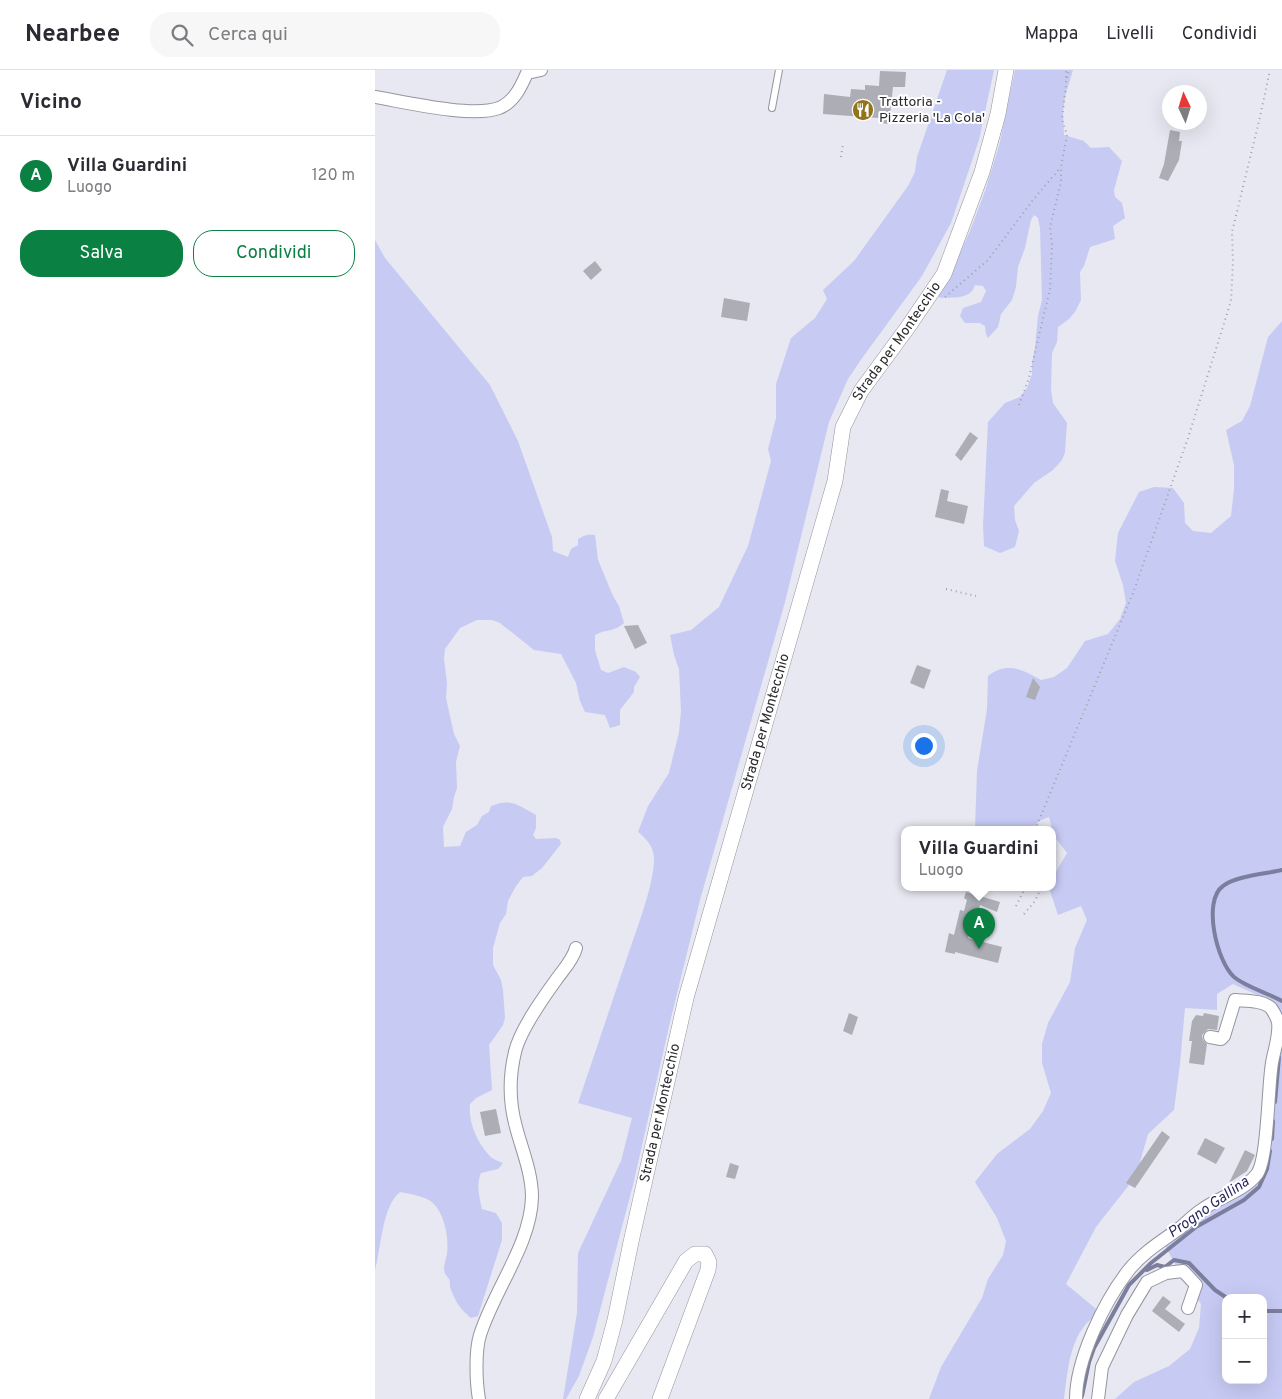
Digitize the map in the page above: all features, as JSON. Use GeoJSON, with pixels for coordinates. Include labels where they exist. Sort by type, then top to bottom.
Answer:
{"type":"FeatureCollection","features":[{"type":"Feature","properties":{"kind":"street"},"geometry":{"type":"LineString","coordinates":[[375,89],[380,98],[462,111],[482,112],[499,108],[514,98],[522,86],[527,73],[541,70]]}},
{"type":"Feature","properties":{"kind":"street","name":"Strada per Montecchio"},"geometry":{"type":"LineString","coordinates":[[587,1399],[604,1361],[615,1320],[686,998],[835,481],[843,427],[861,391],[944,274],[982,172],[998,114],[1006,70]]}},
{"type":"Feature","properties":{"kind":"street"},"geometry":{"type":"LineString","coordinates":[[479,1399],[476,1382],[480,1336],[526,1232],[532,1197],[526,1157],[515,1126],[509,1090],[515,1050],[528,1023],[574,955],[576,948]]}},
{"type":"Feature","properties":{"kind":"street"},"geometry":{"type":"LineString","coordinates":[[1076,1399],[1079,1370],[1087,1348],[1097,1324],[1128,1271],[1145,1254],[1201,1210],[1249,1184],[1259,1172],[1263,1155],[1278,1020],[1271,1008],[1262,1003],[1235,1000],[1224,1036],[1221,1039],[1210,1037]]}},
{"type":"Feature","properties":{"kind":"street"},"geometry":{"type":"LineString","coordinates":[[606,1399],[686,1261],[695,1254],[705,1254],[709,1262],[708,1270],[660,1399]]}},
{"type":"Feature","properties":{"kind":"street"},"geometry":{"type":"LineString","coordinates":[[1097,1399],[1102,1367],[1127,1316],[1147,1282],[1166,1274],[1183,1271],[1196,1284],[1188,1308]]}},
{"type":"Feature","properties":{"kind":"lane"},"geometry":{"type":"LineString","coordinates":[[772,108],[779,70]]}},
{"type":"Feature","properties":{"kind":"path"},"geometry":{"type":"LineString","coordinates":[[1019,405],[1029,378],[1050,289],[1052,246],[1050,226],[1061,182],[1061,167],[1067,134],[1062,119],[1067,70]]}},
{"type":"Feature","properties":{"kind":"path"},"geometry":{"type":"LineString","coordinates":[[1037,826],[1133,593],[1188,438],[1231,301],[1233,262],[1231,232],[1270,70]]}},
{"type":"Feature","properties":{"kind":"path"},"geometry":{"type":"LineString","coordinates":[[841,157],[843,144]]}},
{"type":"Feature","properties":{"kind":"path"},"geometry":{"type":"LineString","coordinates":[[945,297],[987,260],[1061,167]]}},
{"type":"Feature","properties":{"kind":"path"},"geometry":{"type":"LineString","coordinates":[[946,589],[976,596]]}},
{"type":"Feature","properties":{"kind":"path"},"geometry":{"type":"LineString","coordinates":[[1016,906],[1024,891]]}},
{"type":"Feature","properties":{"kind":"path"},"geometry":{"type":"LineString","coordinates":[[1024,914],[1035,901],[1040,891]]}},
{"type":"Feature","properties":{"kind":"shaded area"},"geometry":{"type":"Polygon","coordinates":[[[947,70],[994,70],[979,140],[951,223],[922,276],[848,379],[829,422],[785,602],[700,900],[633,1185],[593,1337],[579,1376],[566,1399],[563,1399],[577,1313],[578,1253],[621,1161],[632,1118],[578,1103],[642,914],[652,877],[654,857],[652,849],[638,832],[648,806],[669,773],[679,732],[681,711],[679,669],[670,635],[691,630],[719,607],[748,546],[771,461],[768,449],[776,418],[776,384],[791,338],[815,318],[827,299],[823,290],[854,261],[908,186],[915,172],[917,157],[947,70]]]}},
{"type":"Feature","properties":{"kind":"shaded area"},"geometry":{"type":"Polygon","coordinates":[[[1015,70],[1073,70],[1065,97],[1063,112],[1064,135],[1084,141],[1091,148],[1109,147],[1122,161],[1114,190],[1115,197],[1122,203],[1125,218],[1113,226],[1115,239],[1090,247],[1080,272],[1081,300],[1075,312],[1058,327],[1057,342],[1052,353],[1051,389],[1053,403],[1067,423],[1065,452],[1062,460],[1053,470],[1034,483],[1014,506],[1015,520],[1019,531],[1015,547],[1000,553],[984,546],[983,526],[988,422],[1005,403],[1020,397],[1027,388],[1032,374],[1038,316],[1042,300],[1040,228],[1038,218],[1034,215],[1031,220],[1025,248],[1018,267],[1016,287],[1012,300],[1001,314],[998,327],[988,338],[985,326],[980,323],[965,323],[960,316],[963,308],[981,302],[986,291],[983,286],[975,285],[970,293],[961,297],[940,298],[936,293],[957,259],[985,191],[999,146],[1015,70]]]}},
{"type":"Feature","properties":{"kind":"shaded area"},"geometry":{"type":"Polygon","coordinates":[[[375,240],[385,258],[490,385],[518,441],[552,537],[553,551],[568,557],[571,549],[578,545],[578,539],[586,535],[595,535],[598,560],[619,606],[624,623],[617,628],[595,635],[595,650],[601,670],[608,673],[624,667],[636,672],[640,677],[634,687],[634,692],[620,710],[620,725],[610,728],[605,715],[585,712],[580,701],[576,683],[561,654],[534,650],[500,623],[492,620],[477,620],[460,628],[445,649],[446,698],[454,734],[460,746],[456,762],[457,788],[452,809],[443,827],[444,847],[460,846],[466,832],[477,825],[482,816],[489,812],[491,806],[504,803],[514,804],[536,815],[536,828],[533,835],[536,839],[556,838],[560,840],[561,844],[542,868],[532,876],[523,877],[516,886],[508,901],[506,914],[500,923],[493,948],[493,965],[501,980],[505,1018],[503,1025],[489,1045],[492,1090],[476,1098],[470,1104],[470,1118],[474,1131],[485,1150],[495,1160],[503,1163],[498,1169],[481,1173],[478,1186],[482,1209],[496,1213],[502,1223],[502,1240],[478,1316],[471,1318],[460,1307],[450,1287],[450,1280],[445,1274],[447,1234],[441,1214],[433,1203],[426,1199],[400,1192],[394,1199],[389,1207],[383,1228],[375,1270],[375,240]]]}},
{"type":"Feature","properties":{"kind":"shaded area"},"geometry":{"type":"Polygon","coordinates":[[[1282,321],[1282,1399],[1115,1399],[1134,1382],[1169,1366],[1190,1349],[1199,1328],[1201,1304],[1182,1277],[1162,1240],[1255,1172],[1276,1015],[1264,998],[1233,984],[1217,994],[1217,1010],[1185,1008],[1174,1110],[1148,1134],[1136,1176],[1096,1227],[1066,1284],[1101,1313],[1091,1319],[1077,1338],[1069,1362],[1064,1399],[929,1399],[941,1367],[982,1298],[988,1279],[1003,1255],[1006,1241],[997,1218],[975,1182],[997,1154],[1030,1129],[1043,1111],[1051,1093],[1042,1063],[1042,1044],[1048,1023],[1070,982],[1075,948],[1087,920],[1081,906],[1058,915],[1050,891],[1056,891],[1056,872],[1067,853],[1056,839],[1056,826],[1051,826],[1049,817],[1039,821],[1035,826],[975,826],[977,771],[987,709],[988,676],[995,671],[1008,668],[1021,670],[1041,680],[1054,677],[1067,668],[1085,641],[1108,634],[1120,619],[1126,603],[1123,585],[1115,561],[1118,533],[1139,492],[1154,487],[1173,488],[1184,503],[1185,523],[1193,531],[1211,533],[1231,516],[1234,465],[1226,430],[1242,421],[1250,406],[1268,337],[1282,321]]]}},
{"type":"Feature","properties":{"kind":"building"},"geometry":{"type":"Polygon","coordinates":[[[880,71],[906,72],[905,87],[893,87],[889,124],[879,123],[879,118],[823,114],[824,94],[850,97],[851,89],[865,90],[865,85],[879,86],[880,71]]]}},
{"type":"Feature","properties":{"kind":"building"},"geometry":{"type":"Polygon","coordinates":[[[1170,130],[1180,132],[1179,141],[1182,141],[1179,160],[1168,181],[1159,178],[1164,164],[1170,130]]]}},
{"type":"Feature","properties":{"kind":"building"},"geometry":{"type":"Polygon","coordinates":[[[595,261],[602,270],[591,280],[583,271],[595,261]]]}},
{"type":"Feature","properties":{"kind":"building"},"geometry":{"type":"Polygon","coordinates":[[[724,298],[750,303],[747,321],[721,317],[724,298]]]}},
{"type":"Feature","properties":{"kind":"building"},"geometry":{"type":"Polygon","coordinates":[[[970,432],[978,438],[961,461],[955,455],[970,432]]]}},
{"type":"Feature","properties":{"kind":"building"},"geometry":{"type":"Polygon","coordinates":[[[941,489],[949,491],[947,501],[968,506],[964,524],[935,517],[941,489]]]}},
{"type":"Feature","properties":{"kind":"building"},"geometry":{"type":"Polygon","coordinates":[[[638,625],[647,643],[635,649],[624,626],[638,625]]]}},
{"type":"Feature","properties":{"kind":"building"},"geometry":{"type":"Polygon","coordinates":[[[917,665],[931,670],[924,689],[910,683],[917,665]]]}},
{"type":"Feature","properties":{"kind":"building"},"geometry":{"type":"Polygon","coordinates":[[[1033,678],[1040,687],[1035,700],[1026,697],[1033,678]]]}},
{"type":"Feature","properties":{"kind":"building"},"geometry":{"type":"Polygon","coordinates":[[[966,892],[1000,902],[997,912],[980,905],[979,909],[976,908],[968,938],[1002,947],[998,963],[955,952],[955,954],[945,952],[949,933],[954,935],[960,910],[964,911],[967,900],[964,898],[966,892]]]}},
{"type":"Feature","properties":{"kind":"building"},"geometry":{"type":"Polygon","coordinates":[[[849,1013],[858,1017],[852,1035],[843,1031],[849,1013]]]}},
{"type":"Feature","properties":{"kind":"building"},"geometry":{"type":"Polygon","coordinates":[[[1204,1013],[1219,1016],[1217,1030],[1208,1029],[1202,1035],[1203,1040],[1207,1044],[1204,1065],[1189,1063],[1192,1041],[1189,1041],[1192,1021],[1196,1015],[1203,1016],[1204,1013]]]}},
{"type":"Feature","properties":{"kind":"building"},"geometry":{"type":"Polygon","coordinates":[[[496,1109],[501,1133],[485,1136],[480,1112],[496,1109]]]}},
{"type":"Feature","properties":{"kind":"building"},"geometry":{"type":"Polygon","coordinates":[[[1162,1131],[1170,1137],[1135,1188],[1126,1183],[1162,1131]]]}},
{"type":"Feature","properties":{"kind":"building"},"geometry":{"type":"Polygon","coordinates":[[[1205,1138],[1225,1148],[1216,1164],[1197,1154],[1205,1138]]]}},
{"type":"Feature","properties":{"kind":"building"},"geometry":{"type":"Polygon","coordinates":[[[1245,1150],[1255,1155],[1247,1171],[1229,1183],[1245,1150]]]}},
{"type":"Feature","properties":{"kind":"building"},"geometry":{"type":"Polygon","coordinates":[[[730,1163],[739,1166],[735,1179],[726,1177],[730,1163]]]}},
{"type":"Feature","properties":{"kind":"building"},"geometry":{"type":"Polygon","coordinates":[[[1163,1296],[1171,1302],[1165,1309],[1185,1324],[1179,1332],[1152,1311],[1163,1296]]]}},
{"type":"Feature","properties":{"kind":"waterway","name":"Progno Gallina"},"geometry":{"type":"LineString","coordinates":[[1282,870],[1235,880],[1223,886],[1213,904],[1214,932],[1222,959],[1228,969],[1234,977],[1245,984],[1282,1001]]}},
{"type":"Feature","properties":{"kind":"waterway","name":"Progno Gallina"},"geometry":{"type":"LineString","coordinates":[[1275,1102],[1279,1057]]}},
{"type":"Feature","properties":{"kind":"waterway","name":"Progno Gallina"},"geometry":{"type":"LineString","coordinates":[[1272,1139],[1273,1121]]}},
{"type":"Feature","properties":{"kind":"waterway","name":"Progno Gallina"},"geometry":{"type":"LineString","coordinates":[[1082,1396],[1094,1348],[1129,1285],[1151,1263],[1196,1227],[1244,1200],[1259,1187],[1267,1169],[1270,1151]]}},
{"type":"Feature","properties":{"kind":"waterway"},"geometry":{"type":"LineString","coordinates":[[1147,1270],[1157,1265],[1165,1267],[1174,1260],[1189,1263],[1222,1295]]}},
{"type":"Feature","properties":{"kind":"waterway"},"geometry":{"type":"LineString","coordinates":[[1267,1311],[1282,1311]]}},
{"type":"Feature","properties":{"kind":"place","name":"Trattoria - Pizzeria 'La Cola'"},"geometry":{"type":"Point","coordinates":[863,110]}},
{"type":"Feature","properties":{"kind":"place","name":"Villa Guardini"},"geometry":{"type":"Point","coordinates":[979,949]}}]}
